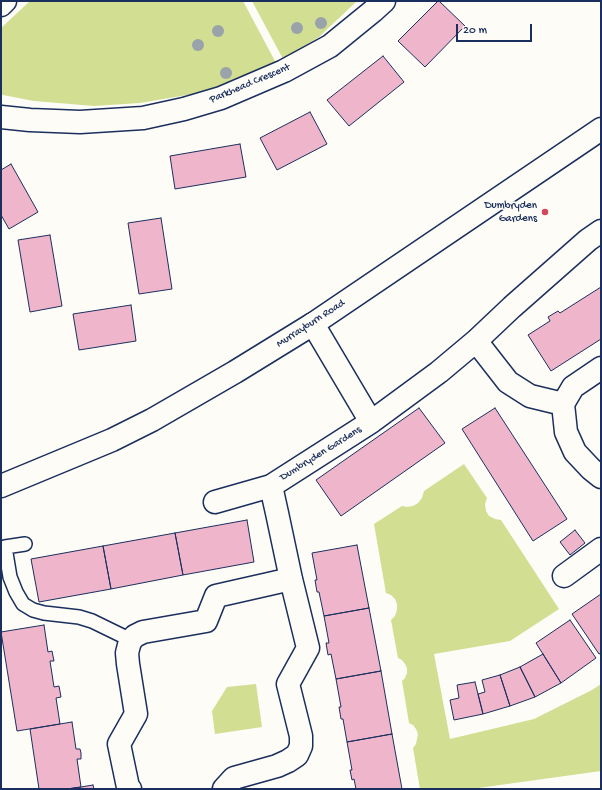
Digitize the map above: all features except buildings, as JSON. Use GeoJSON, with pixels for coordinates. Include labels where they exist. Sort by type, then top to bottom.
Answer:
{"type":"FeatureCollection","features":[{"type":"Feature","properties":{"kind":"street"},"geometry":{"type":"LineString","coordinates":[[1,5],[6,1]]}},
{"type":"Feature","properties":{"kind":"street","name":"Parkhead Crescent"},"geometry":{"type":"LineString","coordinates":[[1,117],[80,122],[143,118],[184,109],[221,98],[284,71],[330,46],[384,1]]}},
{"type":"Feature","properties":{"kind":"street","name":"Murrayburn Road"},"geometry":{"type":"LineString","coordinates":[[1,486],[106,443],[152,420],[235,372],[313,324],[601,128]]}},
{"type":"Feature","properties":{"kind":"street","name":"Dumbryden Gardens"},"geometry":{"type":"LineString","coordinates":[[215,502],[271,486],[371,422],[439,372],[476,341],[565,260],[601,231]]}},
{"type":"Feature","properties":{"kind":"street","name":"Dumbryden Gardens"},"geometry":{"type":"LineString","coordinates":[[313,324],[371,422]]}},
{"type":"Feature","properties":{"kind":"street"},"geometry":{"type":"LineString","coordinates":[[476,341],[508,382],[530,396],[563,404]]}},
{"type":"Feature","properties":{"kind":"street"},"geometry":{"type":"LineString","coordinates":[[601,368],[573,387],[563,404],[566,432],[575,452],[601,477]]}},
{"type":"Feature","properties":{"kind":"street","name":"Dumbryden Gardens"},"geometry":{"type":"LineString","coordinates":[[224,789],[234,778],[277,766],[288,761],[297,755],[301,746],[301,736],[288,684],[308,648],[291,579],[271,486]]}},
{"type":"Feature","properties":{"kind":"street"},"geometry":{"type":"LineString","coordinates":[[564,576],[601,549]]}},
{"type":"Feature","properties":{"kind":"street"},"geometry":{"type":"LineString","coordinates":[[130,789],[128,787],[119,744],[136,714],[127,653],[131,640],[143,632],[206,620],[216,596],[291,579]]}},
{"type":"Feature","properties":{"kind":"lane"},"geometry":{"type":"LineString","coordinates":[[25,544],[3,548],[10,578],[23,604],[33,610],[44,613],[79,617],[92,621],[131,640]]}},
{"type":"Feature","properties":{"kind":"green space"},"geometry":{"type":"Polygon","coordinates":[[[30,1],[243,1],[276,63],[232,83],[199,93],[140,103],[94,106],[34,101],[3,95],[1,94],[1,28],[30,1]]]}},
{"type":"Feature","properties":{"kind":"green space"},"geometry":{"type":"Polygon","coordinates":[[[252,1],[357,1],[319,37],[283,59],[252,1]]]}},
{"type":"Feature","properties":{"kind":"green space"},"geometry":{"type":"Polygon","coordinates":[[[464,464],[487,498],[485,504],[486,511],[489,516],[501,520],[559,609],[510,641],[434,654],[450,739],[534,719],[601,684],[601,771],[471,789],[420,789],[413,748],[416,744],[418,734],[413,725],[409,723],[402,681],[407,673],[407,668],[402,660],[398,658],[391,620],[395,616],[397,604],[391,595],[386,593],[374,524],[402,506],[413,506],[418,503],[422,498],[424,491],[464,464]]]}},
{"type":"Feature","properties":{"kind":"green space"},"geometry":{"type":"Polygon","coordinates":[[[256,684],[262,727],[215,734],[212,711],[227,687],[256,684]]]}},
{"type":"Feature","properties":{"kind":"place","name":"Dumbryden Gardens"},"geometry":{"type":"Point","coordinates":[545,212]}}]}
